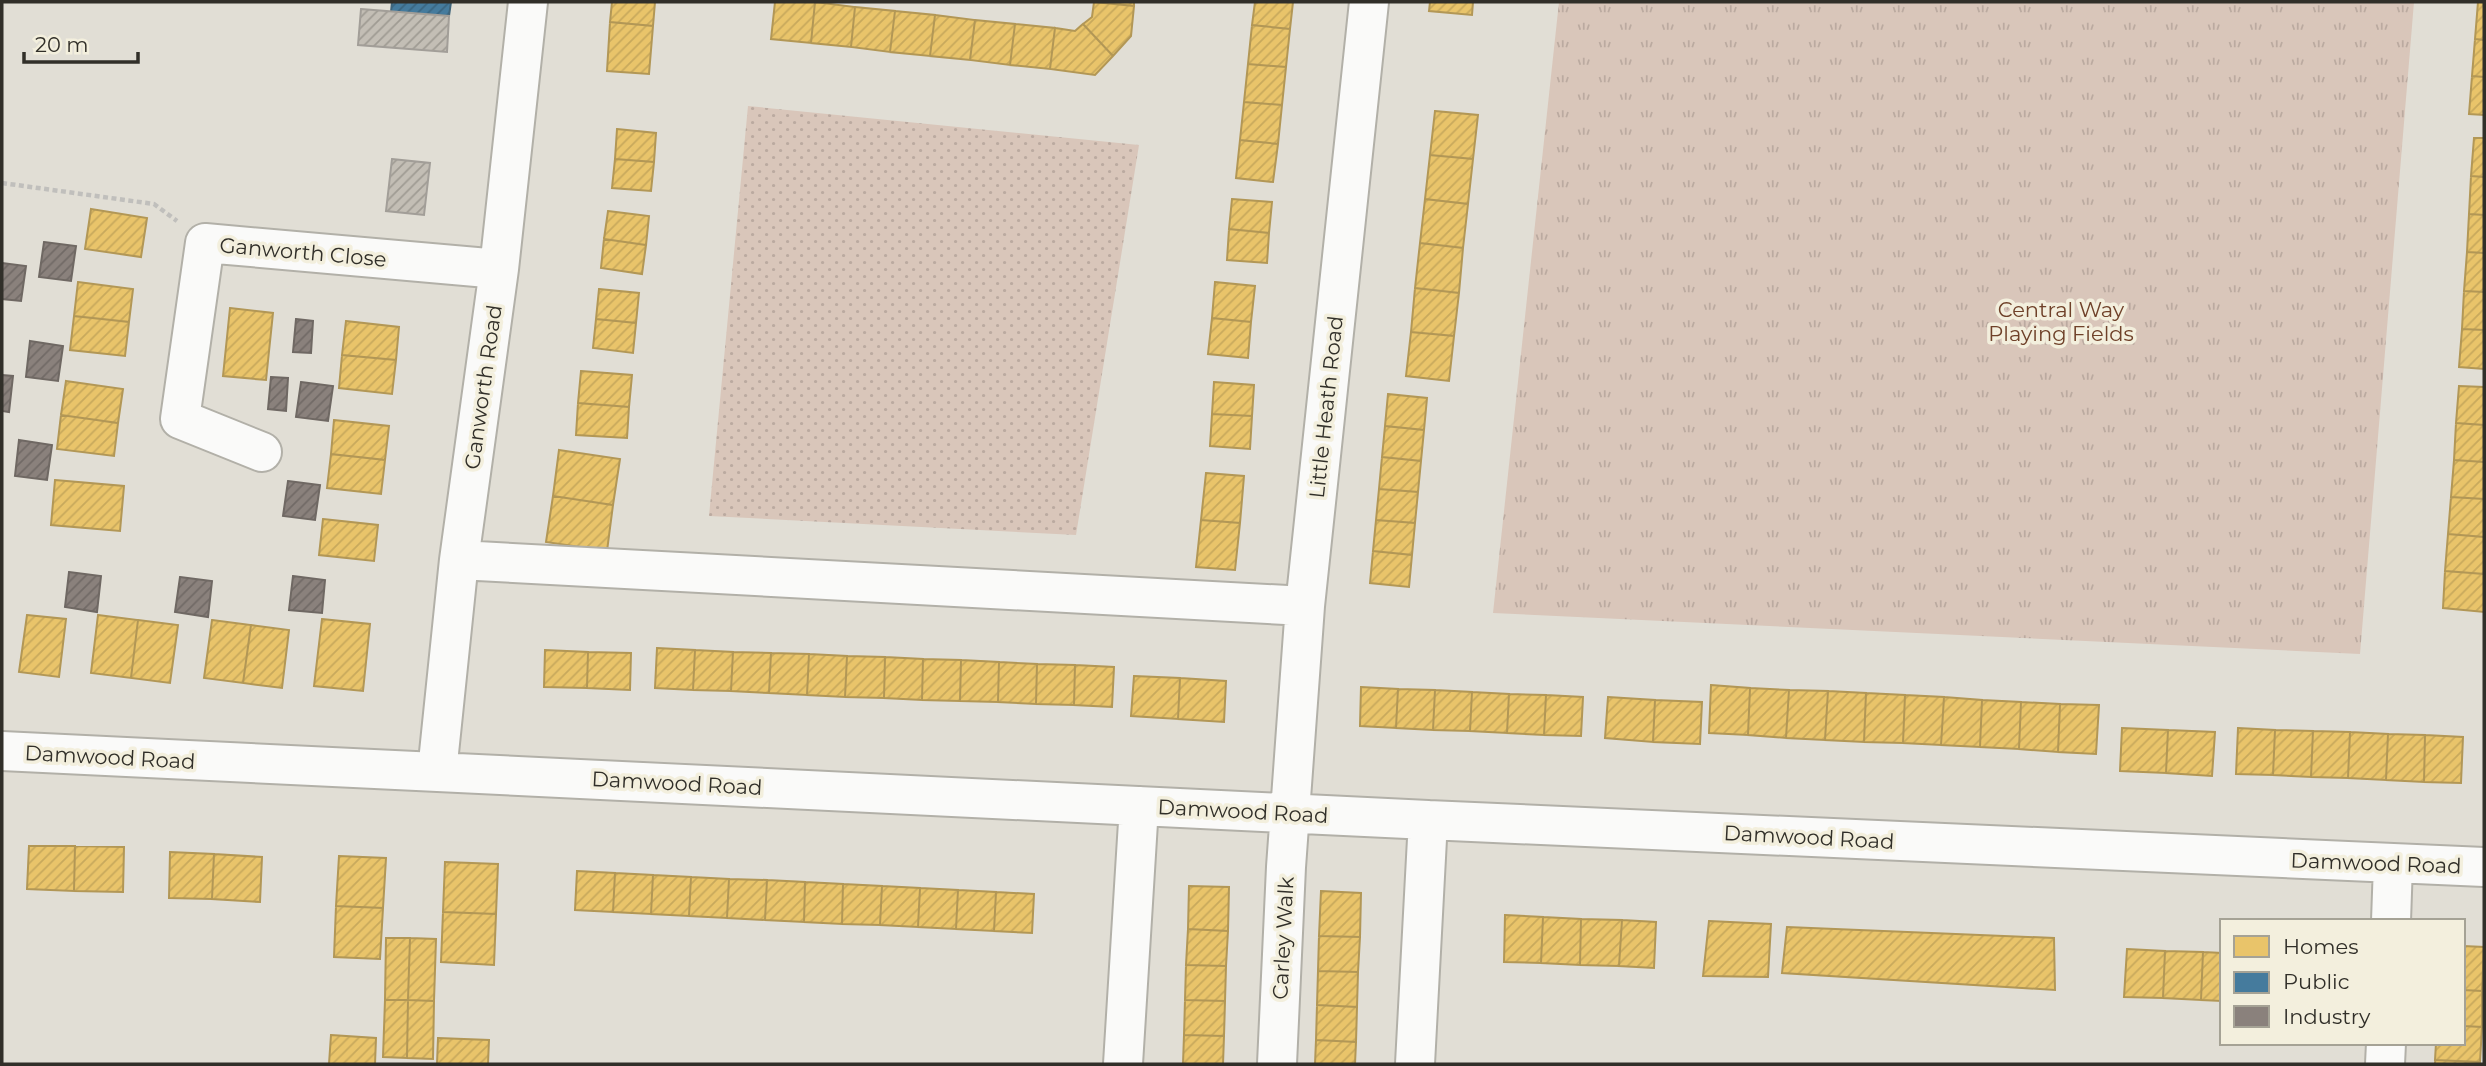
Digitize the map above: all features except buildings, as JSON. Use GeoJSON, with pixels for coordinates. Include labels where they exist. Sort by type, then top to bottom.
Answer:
{"type":"FeatureCollection","features":[{"type":"Feature","properties":{"kind":"street","name":"Ganworth Road"},"geometry":{"type":"LineString","coordinates":[[437,772],[459,560],[499,269],[528,2]]}},
{"type":"Feature","properties":{"kind":"street","name":"Little Heath Road"},"geometry":{"type":"LineString","coordinates":[[1290,813],[1305,606],[1369,2]]}},
{"type":"Feature","properties":{"kind":"street","name":"Ganworth Close"},"geometry":{"type":"LineString","coordinates":[[262,452],[180,419],[205,243],[499,269]]}},
{"type":"Feature","properties":{"kind":"street"},"geometry":{"type":"LineString","coordinates":[[459,560],[1305,606]]}},
{"type":"Feature","properties":{"kind":"street","name":"Damwood Road"},"geometry":{"type":"LineString","coordinates":[[2,751],[1428,820],[2484,867]]}},
{"type":"Feature","properties":{"kind":"street"},"geometry":{"type":"LineString","coordinates":[[1123,1064],[1139,806]]}},
{"type":"Feature","properties":{"kind":"street","name":"Carley Walk"},"geometry":{"type":"LineString","coordinates":[[1277,1064],[1290,813]]}},
{"type":"Feature","properties":{"kind":"street"},"geometry":{"type":"LineString","coordinates":[[1415,1064],[1428,820]]}},
{"type":"Feature","properties":{"kind":"street"},"geometry":{"type":"LineString","coordinates":[[2390,919],[2393,864]]}},
{"type":"Feature","properties":{"kind":"street"},"geometry":{"type":"LineString","coordinates":[[2385,1064],[2386,1045]]}},
{"type":"Feature","properties":{"kind":"path"},"geometry":{"type":"LineString","coordinates":[[2,183],[154,204],[205,243]]}},
{"type":"Feature","properties":{"kind":"green space","name":"Central Way Playing Fields"},"geometry":{"type":"Polygon","coordinates":[[[1559,2],[2414,2],[2360,654],[1493,613],[1559,2]]]}},
{"type":"Feature","properties":{"kind":"green space"},"geometry":{"type":"Polygon","coordinates":[[[748,106],[1139,145],[1076,535],[709,516],[748,106]]]}}]}
